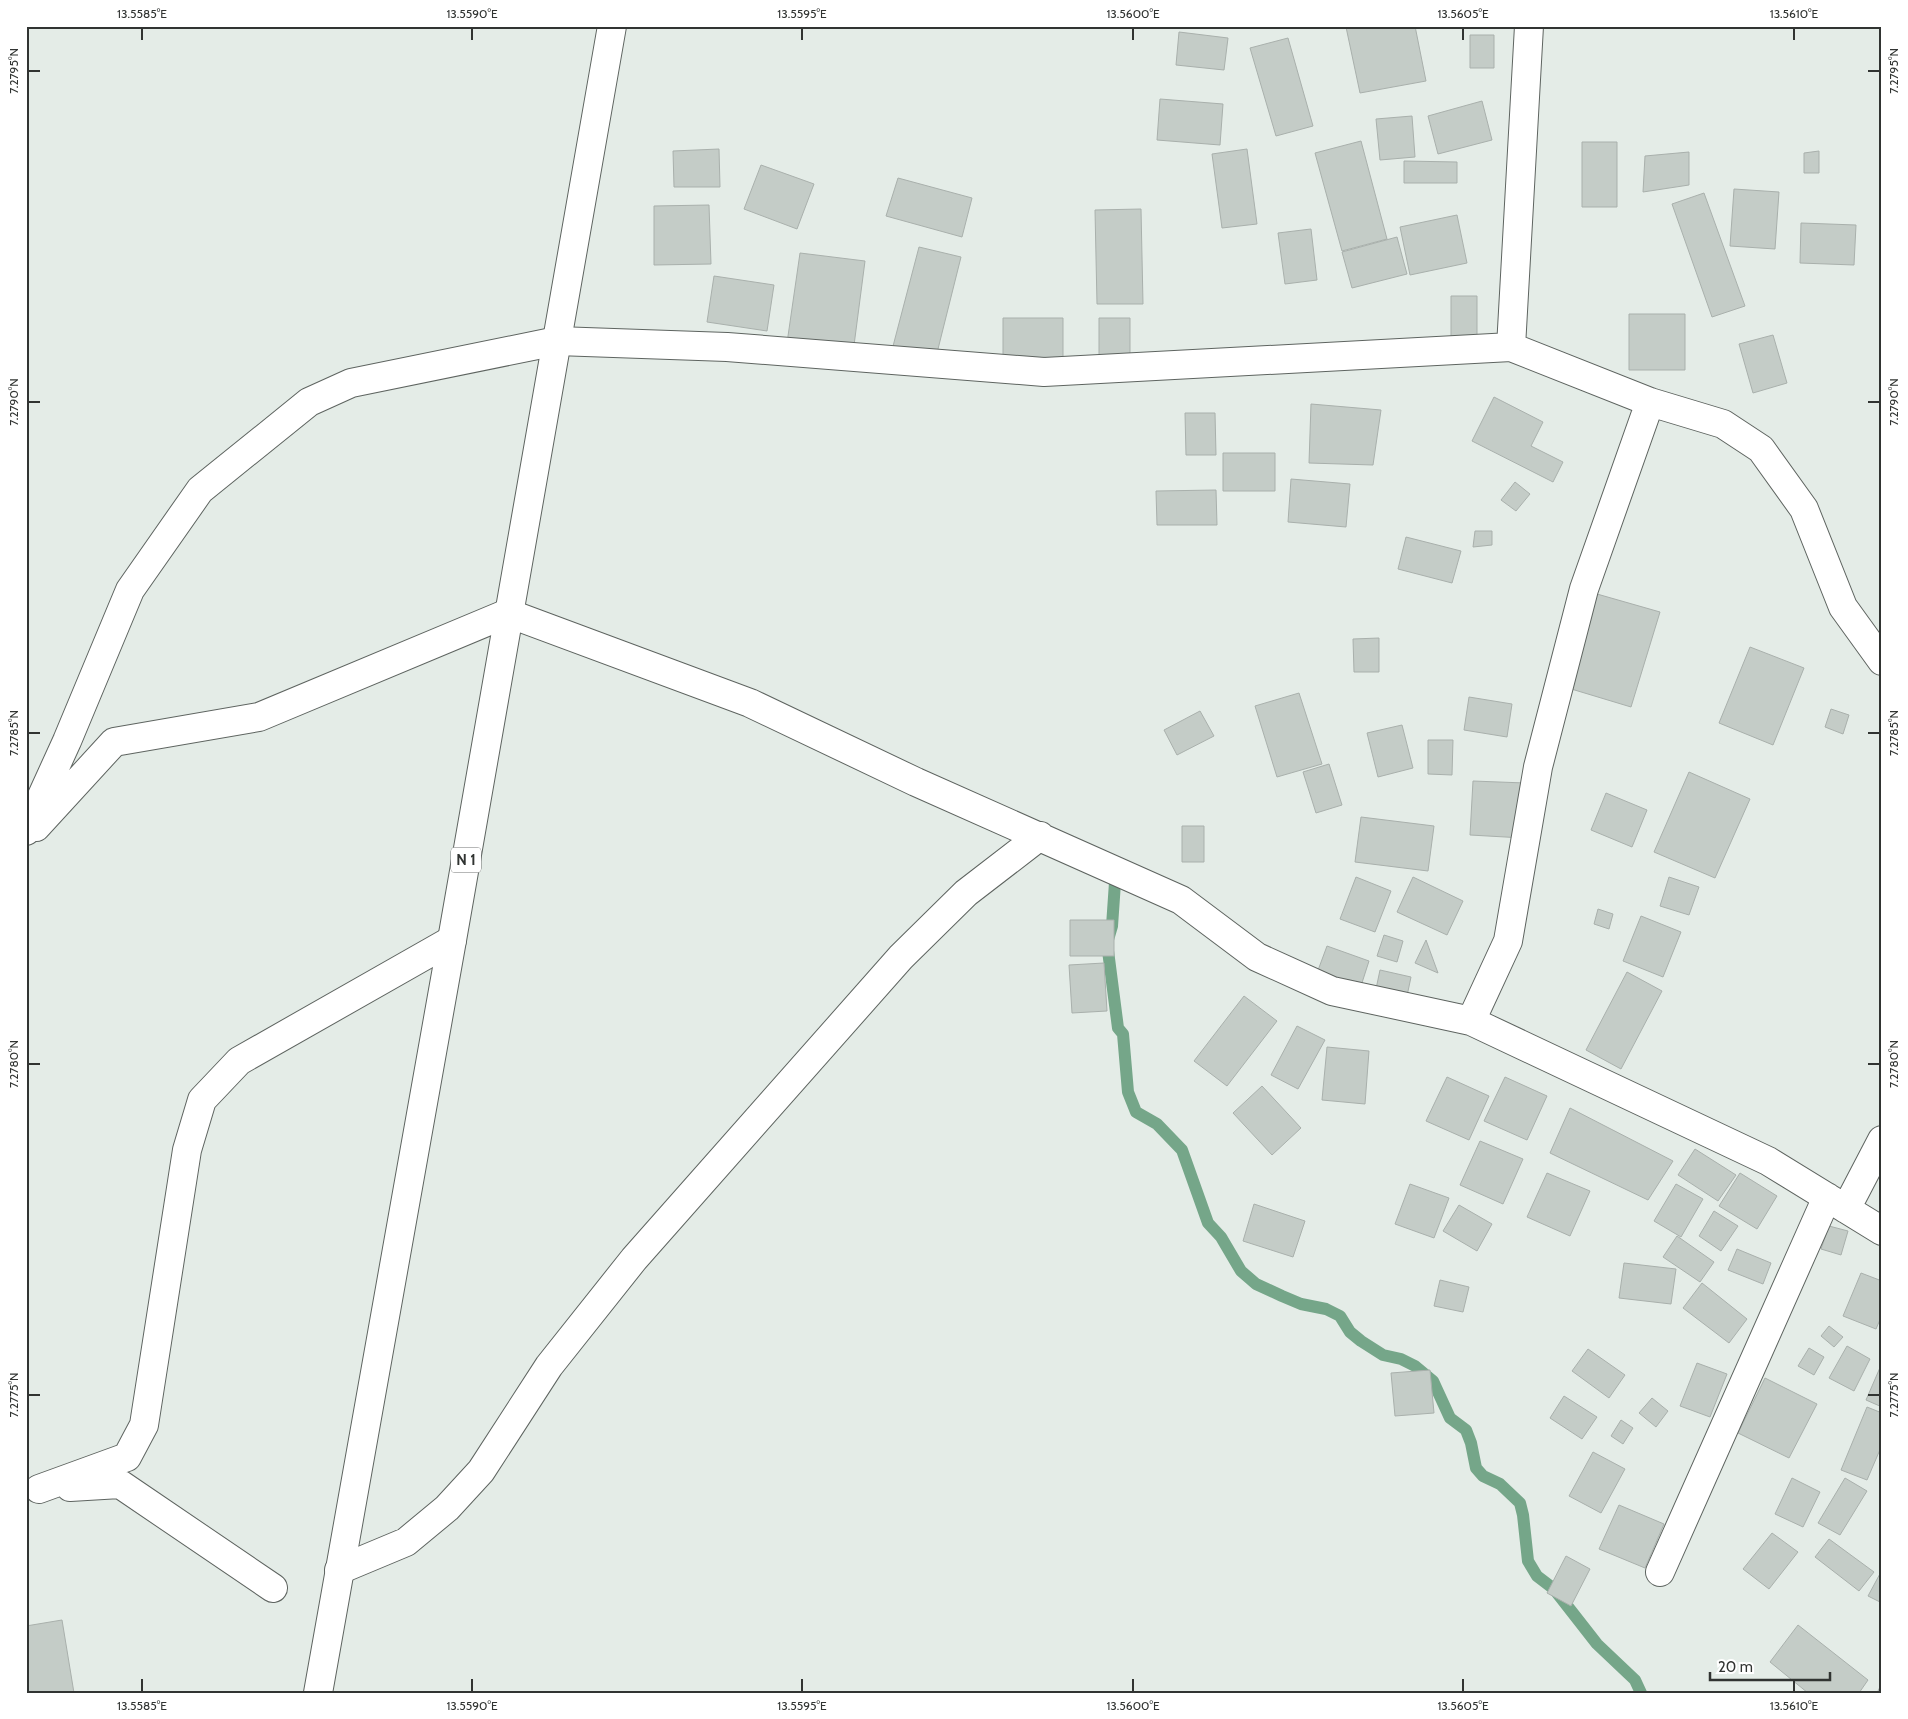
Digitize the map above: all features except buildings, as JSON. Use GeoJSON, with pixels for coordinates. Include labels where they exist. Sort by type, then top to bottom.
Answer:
{"type":"FeatureCollection","features":[{"type":"Feature","properties":{"kind":"main road","name":"N 1"},"geometry":{"type":"LineString","coordinates":[[318,1693],[612,26]]}},
{"type":"Feature","properties":{"kind":"main road"},"geometry":{"type":"LineString","coordinates":[[1511,347],[1529,26]]}},
{"type":"Feature","properties":{"kind":"main road"},"geometry":{"type":"LineString","coordinates":[[26,831],[67,741],[130,590],[200,490],[309,402],[351,383],[557,341],[727,347],[1044,372],[1511,347],[1650,402],[1723,424],[1761,449],[1804,510],[1843,607],[1882,661]]}},
{"type":"Feature","properties":{"kind":"main road"},"geometry":{"type":"LineString","coordinates":[[1471,1021],[1508,941],[1538,767],[1582,598],[1650,402]]}},
{"type":"Feature","properties":{"kind":"main road"},"geometry":{"type":"LineString","coordinates":[[26,838],[114,742],[259,717],[508,613],[750,703],[916,782],[1181,900],[1257,957],[1332,991],[1471,1021],[1768,1161],[1882,1231]]}},
{"type":"Feature","properties":{"kind":"main road"},"geometry":{"type":"LineString","coordinates":[[339,1570],[406,1542],[447,1508],[481,1471],[549,1366],[634,1259],[901,957],[966,893],[1040,836]]}},
{"type":"Feature","properties":{"kind":"main road"},"geometry":{"type":"LineString","coordinates":[[32,1489],[127,1457],[144,1425],[187,1150],[202,1100],[240,1061],[452,940]]}},
{"type":"Feature","properties":{"kind":"main road"},"geometry":{"type":"LineString","coordinates":[[1660,1572],[1836,1203],[1882,1140]]}},
{"type":"Feature","properties":{"kind":"main road"},"geometry":{"type":"LineString","coordinates":[[32,1489],[120,1484],[272,1588]]}},
{"type":"Feature","properties":{"kind":"waterway"},"geometry":{"type":"LineString","coordinates":[[1116,868],[1112,926],[1107,943],[1118,1028],[1123,1034],[1128,1092],[1136,1112],[1157,1124],[1182,1150],[1208,1223],[1221,1237],[1241,1271],[1256,1284],[1282,1296],[1301,1304],[1326,1309],[1340,1316],[1350,1332],[1361,1341],[1383,1355],[1401,1359],[1415,1366],[1433,1381],[1450,1418],[1466,1430],[1471,1443],[1476,1468],[1483,1476],[1500,1484],[1520,1503],[1528,1561],[1537,1576],[1554,1589],[1597,1644],[1635,1680],[1641,1693]]}}]}
